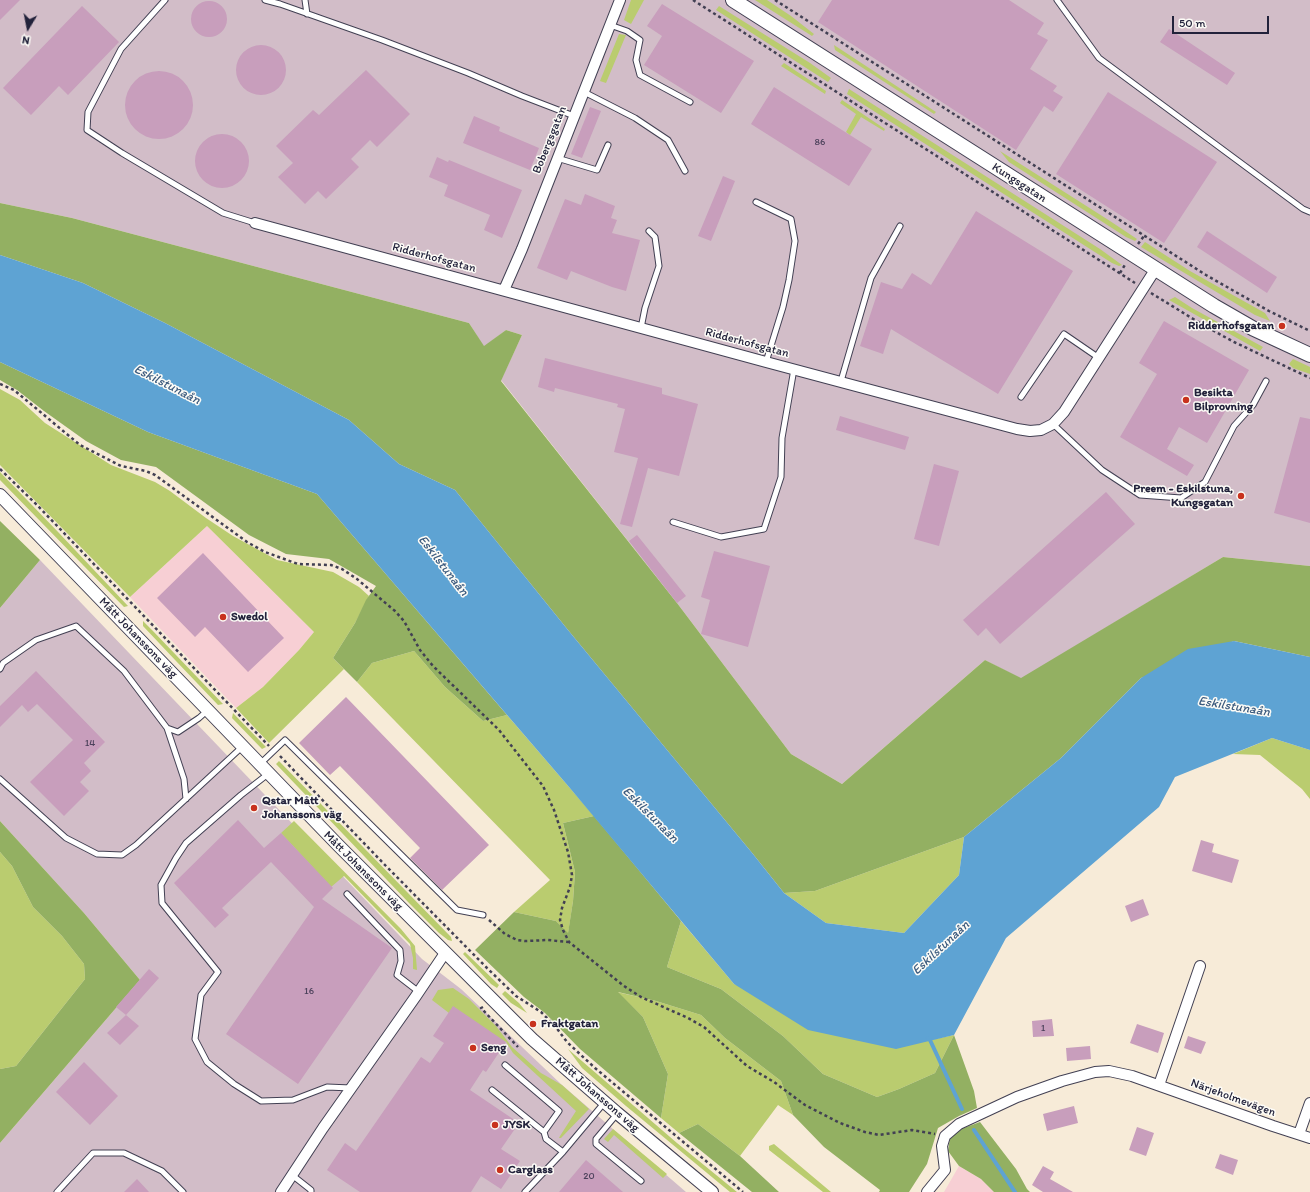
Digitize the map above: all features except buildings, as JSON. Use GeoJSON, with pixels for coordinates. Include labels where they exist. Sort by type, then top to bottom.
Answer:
{"type":"FeatureCollection","features":[{"type":"Feature","properties":{"kind":"main road","name":"Kungsgatan"},"geometry":{"type":"LineString","coordinates":[[734,0],[1155,270],[1240,321],[1310,355]]}},
{"type":"Feature","properties":{"kind":"street","name":"Bobergsgatan"},"geometry":{"type":"LineString","coordinates":[[504,290],[620,0]]}},
{"type":"Feature","properties":{"kind":"street","name":"Ridderhofsgatan"},"geometry":{"type":"LineString","coordinates":[[256,223],[766,362],[1017,429],[1030,431],[1041,430],[1053,424],[1064,412],[1155,270]]}},
{"type":"Feature","properties":{"kind":"street","name":"Mått Johanssons väg"},"geometry":{"type":"LineString","coordinates":[[0,495],[338,846],[532,1039],[617,1113],[712,1192]]}},
{"type":"Feature","properties":{"kind":"street"},"geometry":{"type":"LineString","coordinates":[[281,1192],[445,953]]}},
{"type":"Feature","properties":{"kind":"street"},"geometry":{"type":"LineString","coordinates":[[1159,1085],[1200,966]]}},
{"type":"Feature","properties":{"kind":"street","name":"Närjeholmevägen"},"geometry":{"type":"LineString","coordinates":[[945,1136],[959,1124],[1017,1097],[1062,1081],[1096,1072],[1109,1071],[1122,1073],[1159,1085],[1310,1138]]}},
{"type":"Feature","properties":{"kind":"street"},"geometry":{"type":"LineString","coordinates":[[1299,1134],[1310,1103]]}},
{"type":"Feature","properties":{"kind":"street"},"geometry":{"type":"LineString","coordinates":[[927,1192],[945,1170],[942,1146],[945,1136]]}},
{"type":"Feature","properties":{"kind":"lane"},"geometry":{"type":"LineString","coordinates":[[165,0],[121,49],[88,112],[87,130],[122,153],[223,213],[256,223]]}},
{"type":"Feature","properties":{"kind":"lane"},"geometry":{"type":"LineString","coordinates":[[265,0],[308,14],[461,71],[574,116]]}},
{"type":"Feature","properties":{"kind":"lane"},"geometry":{"type":"LineString","coordinates":[[305,0],[308,14]]}},
{"type":"Feature","properties":{"kind":"lane"},"geometry":{"type":"LineString","coordinates":[[1057,0],[1099,58],[1303,209],[1310,212]]}},
{"type":"Feature","properties":{"kind":"lane"},"geometry":{"type":"LineString","coordinates":[[610,25],[627,31],[640,40],[636,60],[640,75],[690,102]]}},
{"type":"Feature","properties":{"kind":"lane"},"geometry":{"type":"LineString","coordinates":[[584,92],[635,118],[668,140],[685,171]]}},
{"type":"Feature","properties":{"kind":"lane"},"geometry":{"type":"LineString","coordinates":[[558,158],[597,170],[608,145]]}},
{"type":"Feature","properties":{"kind":"lane"},"geometry":{"type":"LineString","coordinates":[[756,202],[791,219],[795,241],[784,307],[766,362]]}},
{"type":"Feature","properties":{"kind":"lane"},"geometry":{"type":"LineString","coordinates":[[841,381],[871,278],[900,226]]}},
{"type":"Feature","properties":{"kind":"lane"},"geometry":{"type":"LineString","coordinates":[[641,328],[645,308],[659,266],[655,238],[649,231]]}},
{"type":"Feature","properties":{"kind":"lane"},"geometry":{"type":"LineString","coordinates":[[1021,397],[1064,334],[1099,358]]}},
{"type":"Feature","properties":{"kind":"lane"},"geometry":{"type":"LineString","coordinates":[[673,522],[721,537],[764,529],[781,477],[782,438],[794,369]]}},
{"type":"Feature","properties":{"kind":"lane"},"geometry":{"type":"LineString","coordinates":[[1053,424],[1102,470],[1140,495],[1181,498],[1205,482],[1234,426],[1253,405],[1266,381]]}},
{"type":"Feature","properties":{"kind":"lane"},"geometry":{"type":"LineString","coordinates":[[0,669],[3,663],[36,640],[76,626],[124,671],[167,728],[184,779],[186,799]]}},
{"type":"Feature","properties":{"kind":"lane"},"geometry":{"type":"LineString","coordinates":[[167,728],[178,732],[208,710]]}},
{"type":"Feature","properties":{"kind":"lane"},"geometry":{"type":"LineString","coordinates":[[260,764],[285,740],[457,910],[483,915]]}},
{"type":"Feature","properties":{"kind":"lane"},"geometry":{"type":"LineString","coordinates":[[0,779],[66,838],[97,854],[122,855],[136,845],[243,746]]}},
{"type":"Feature","properties":{"kind":"lane"},"geometry":{"type":"LineString","coordinates":[[269,774],[241,795],[186,843],[161,885],[162,903],[218,972],[201,995],[195,1039],[207,1062],[234,1084],[261,1101],[293,1100],[327,1087],[351,1088]]}},
{"type":"Feature","properties":{"kind":"lane"},"geometry":{"type":"LineString","coordinates":[[347,894],[400,950],[401,961],[397,975],[419,992]]}},
{"type":"Feature","properties":{"kind":"lane"},"geometry":{"type":"LineString","coordinates":[[505,1065],[558,1110],[544,1132]]}},
{"type":"Feature","properties":{"kind":"lane"},"geometry":{"type":"LineString","coordinates":[[492,1090],[544,1132],[546,1139],[563,1152]]}},
{"type":"Feature","properties":{"kind":"lane"},"geometry":{"type":"LineString","coordinates":[[525,1192],[563,1152],[605,1102]]}},
{"type":"Feature","properties":{"kind":"lane"},"geometry":{"type":"LineString","coordinates":[[617,1113],[596,1138],[596,1144],[641,1181]]}},
{"type":"Feature","properties":{"kind":"lane"},"geometry":{"type":"LineString","coordinates":[[57,1192],[93,1154],[124,1153],[162,1171],[183,1192]]}},
{"type":"Feature","properties":{"kind":"lane"},"geometry":{"type":"LineString","coordinates":[[292,1175],[311,1190],[311,1192]]}},
{"type":"Feature","properties":{"kind":"path"},"geometry":{"type":"LineString","coordinates":[[693,0],[1203,325],[1234,342],[1310,378]]}},
{"type":"Feature","properties":{"kind":"path"},"geometry":{"type":"LineString","coordinates":[[775,0],[1206,275],[1269,311],[1310,331]]}},
{"type":"Feature","properties":{"kind":"path"},"geometry":{"type":"LineString","coordinates":[[0,384],[14,390],[80,445],[121,466],[146,471],[155,476],[247,542],[265,552],[298,564],[331,565],[342,569],[357,579],[395,611],[404,621],[420,650],[433,666],[499,730],[543,786],[554,810],[568,852],[572,875],[570,888],[562,908],[560,920],[563,930],[569,942],[624,986],[641,997],[688,1018],[704,1027],[747,1066],[774,1082],[805,1106],[846,1126],[879,1135],[912,1130],[945,1136]]}},
{"type":"Feature","properties":{"kind":"path"},"geometry":{"type":"LineString","coordinates":[[0,469],[37,505],[386,866],[487,968],[516,996],[541,1012],[555,1026],[567,1042],[595,1068],[743,1192]]}},
{"type":"Feature","properties":{"kind":"path"},"geometry":{"type":"LineString","coordinates":[[483,915],[505,934],[516,940],[548,940],[569,942]]}},
{"type":"Feature","properties":{"kind":"shaded area"},"geometry":{"type":"Polygon","coordinates":[[[0,0],[1310,0],[1310,566],[1223,557],[1021,679],[985,660],[842,784],[791,754],[677,603],[501,380],[522,335],[506,330],[484,347],[469,323],[72,218],[0,203],[0,0]]]}},
{"type":"Feature","properties":{"kind":"shaded area"},"geometry":{"type":"Polygon","coordinates":[[[207,526],[314,632],[299,650],[263,687],[236,708],[130,597],[207,526]]]}},
{"type":"Feature","properties":{"kind":"shaded area"},"geometry":{"type":"Polygon","coordinates":[[[40,560],[422,959],[461,989],[562,1085],[686,1192],[0,1192],[0,1143],[140,980],[84,913],[0,821],[0,608],[40,560]]]}},
{"type":"Feature","properties":{"kind":"shaded area"},"geometry":{"type":"Polygon","coordinates":[[[959,1166],[981,1179],[994,1192],[944,1192],[959,1166]]]}},
{"type":"Feature","properties":{"kind":"green space"},"geometry":{"type":"Polygon","coordinates":[[[631,0],[644,0],[631,24],[624,20],[631,0]]]}},
{"type":"Feature","properties":{"kind":"green space"},"geometry":{"type":"Polygon","coordinates":[[[755,0],[767,0],[814,34],[812,36],[755,0]]]}},
{"type":"Feature","properties":{"kind":"green space"},"geometry":{"type":"Polygon","coordinates":[[[719,6],[810,63],[831,78],[828,82],[716,10],[719,6]]]}},
{"type":"Feature","properties":{"kind":"green space"},"geometry":{"type":"Polygon","coordinates":[[[619,34],[626,35],[606,83],[600,81],[619,34]]]}},
{"type":"Feature","properties":{"kind":"green space"},"geometry":{"type":"Polygon","coordinates":[[[834,45],[936,112],[934,114],[835,50],[834,45]]]}},
{"type":"Feature","properties":{"kind":"green space"},"geometry":{"type":"Polygon","coordinates":[[[784,63],[826,91],[825,94],[781,66],[784,63]]]}},
{"type":"Feature","properties":{"kind":"green space"},"geometry":{"type":"Polygon","coordinates":[[[849,89],[1100,249],[1122,265],[1119,266],[1112,263],[847,94],[849,89]]]}},
{"type":"Feature","properties":{"kind":"green space"},"geometry":{"type":"Polygon","coordinates":[[[842,100],[885,129],[884,131],[861,117],[850,135],[846,132],[856,114],[840,103],[842,100]]]}},
{"type":"Feature","properties":{"kind":"green space"},"geometry":{"type":"Polygon","coordinates":[[[1000,151],[1137,239],[1135,241],[1126,237],[1009,162],[1000,151]]]}},
{"type":"Feature","properties":{"kind":"green space"},"geometry":{"type":"Polygon","coordinates":[[[0,203],[72,218],[469,323],[484,346],[506,330],[522,335],[501,381],[677,603],[791,754],[842,784],[985,660],[1021,678],[1223,557],[1310,566],[1310,657],[1234,641],[1141,678],[1061,758],[964,837],[815,891],[784,893],[455,490],[399,464],[349,420],[165,323],[83,283],[0,255],[0,203]]]}},
{"type":"Feature","properties":{"kind":"green space"},"geometry":{"type":"Polygon","coordinates":[[[1145,242],[1190,271],[1265,313],[1270,321],[1255,315],[1141,247],[1145,242]]]}},
{"type":"Feature","properties":{"kind":"green space"},"geometry":{"type":"Polygon","coordinates":[[[1175,297],[1263,347],[1260,351],[1169,300],[1175,297]]]}},
{"type":"Feature","properties":{"kind":"green space"},"geometry":{"type":"Polygon","coordinates":[[[1293,359],[1310,367],[1310,374],[1293,368],[1289,364],[1293,359]]]}},
{"type":"Feature","properties":{"kind":"green space"},"geometry":{"type":"Polygon","coordinates":[[[0,362],[148,432],[317,494],[507,715],[483,721],[445,687],[414,651],[372,663],[357,682],[333,658],[355,623],[366,600],[376,586],[329,559],[286,554],[249,535],[156,467],[121,460],[86,441],[17,390],[0,380],[0,362]]]}},
{"type":"Feature","properties":{"kind":"green space"},"geometry":{"type":"Polygon","coordinates":[[[0,389],[20,400],[45,423],[111,465],[155,482],[233,536],[277,560],[333,572],[359,587],[369,596],[355,623],[333,658],[344,669],[269,743],[236,708],[263,687],[299,650],[314,632],[207,526],[130,597],[0,465],[0,389]]]}},
{"type":"Feature","properties":{"kind":"green space"},"geometry":{"type":"Polygon","coordinates":[[[0,472],[128,606],[124,607],[0,480],[0,472]]]}},
{"type":"Feature","properties":{"kind":"green space"},"geometry":{"type":"Polygon","coordinates":[[[0,521],[40,560],[0,608],[0,521]]]}},
{"type":"Feature","properties":{"kind":"green space"},"geometry":{"type":"Polygon","coordinates":[[[143,621],[223,704],[218,705],[143,626],[143,621]]]}},
{"type":"Feature","properties":{"kind":"green space"},"geometry":{"type":"Polygon","coordinates":[[[414,651],[445,687],[483,721],[507,715],[594,816],[563,823],[575,872],[573,901],[568,934],[556,921],[514,912],[550,880],[357,682],[372,663],[414,651]]]}},
{"type":"Feature","properties":{"kind":"green space"},"geometry":{"type":"Polygon","coordinates":[[[233,713],[266,747],[262,749],[232,718],[233,713]]]}},
{"type":"Feature","properties":{"kind":"green space"},"geometry":{"type":"Polygon","coordinates":[[[1272,738],[1310,750],[1310,799],[1302,789],[1260,755],[1233,754],[1272,738]]]}},
{"type":"Feature","properties":{"kind":"green space"},"geometry":{"type":"Polygon","coordinates":[[[279,761],[451,937],[452,941],[448,940],[439,933],[409,903],[276,764],[279,761]]]}},
{"type":"Feature","properties":{"kind":"green space"},"geometry":{"type":"Polygon","coordinates":[[[594,816],[681,921],[667,967],[721,989],[783,1036],[823,1074],[877,1097],[935,1073],[954,1035],[974,1091],[977,1108],[938,1128],[927,1164],[909,1192],[879,1192],[880,1190],[824,1147],[793,1115],[781,1081],[725,1038],[701,1015],[656,1001],[618,992],[643,1017],[668,1074],[661,1118],[580,1049],[545,1013],[524,997],[475,950],[514,912],[556,921],[568,933],[573,901],[575,872],[563,823],[594,816]]]}},
{"type":"Feature","properties":{"kind":"green space"},"geometry":{"type":"Polygon","coordinates":[[[0,821],[84,913],[140,980],[0,1143],[0,1069],[16,1066],[85,979],[84,964],[62,936],[33,907],[12,866],[0,852],[0,821]]]}},
{"type":"Feature","properties":{"kind":"green space"},"geometry":{"type":"Polygon","coordinates":[[[294,821],[401,929],[415,946],[417,970],[413,969],[413,958],[410,944],[344,876],[331,887],[281,833],[294,821]]]}},
{"type":"Feature","properties":{"kind":"green space"},"geometry":{"type":"Polygon","coordinates":[[[964,837],[959,875],[904,933],[826,923],[784,893],[815,891],[964,837]]]}},
{"type":"Feature","properties":{"kind":"green space"},"geometry":{"type":"Polygon","coordinates":[[[0,852],[12,866],[33,907],[62,936],[84,964],[85,979],[16,1066],[0,1069],[0,852]]]}},
{"type":"Feature","properties":{"kind":"green space"},"geometry":{"type":"Polygon","coordinates":[[[681,921],[734,984],[930,1040],[954,1035],[935,1073],[877,1097],[823,1074],[783,1036],[721,989],[667,967],[681,921]]]}},
{"type":"Feature","properties":{"kind":"green space"},"geometry":{"type":"Polygon","coordinates":[[[465,952],[499,985],[497,988],[491,984],[463,954],[465,952]]]}},
{"type":"Feature","properties":{"kind":"green space"},"geometry":{"type":"Polygon","coordinates":[[[453,988],[469,999],[496,1026],[512,1047],[541,1073],[562,1085],[589,1109],[561,1138],[559,1138],[576,1111],[513,1053],[506,1042],[449,1013],[432,1000],[438,990],[453,988]]]}},
{"type":"Feature","properties":{"kind":"green space"},"geometry":{"type":"Polygon","coordinates":[[[505,991],[519,1003],[527,1013],[511,1003],[502,994],[505,991]]]}},
{"type":"Feature","properties":{"kind":"green space"},"geometry":{"type":"Polygon","coordinates":[[[617,992],[656,1001],[701,1015],[725,1038],[781,1081],[793,1115],[778,1105],[740,1156],[698,1124],[679,1133],[661,1118],[668,1074],[643,1017],[617,992]]]}},
{"type":"Feature","properties":{"kind":"green space"},"geometry":{"type":"Polygon","coordinates":[[[568,1049],[677,1143],[737,1192],[730,1192],[626,1106],[582,1068],[568,1049]]]}},
{"type":"Feature","properties":{"kind":"green space"},"geometry":{"type":"Polygon","coordinates":[[[980,1122],[1016,1169],[1030,1192],[994,1192],[981,1179],[959,1166],[948,1151],[950,1138],[958,1130],[980,1122]]]}},
{"type":"Feature","properties":{"kind":"green space"},"geometry":{"type":"Polygon","coordinates":[[[698,1124],[740,1156],[779,1192],[752,1192],[679,1133],[698,1124]]]}},
{"type":"Feature","properties":{"kind":"green space"},"geometry":{"type":"Polygon","coordinates":[[[613,1129],[667,1174],[663,1178],[614,1135],[608,1142],[604,1139],[613,1129]]]}},
{"type":"Feature","properties":{"kind":"green space"},"geometry":{"type":"Polygon","coordinates":[[[774,1144],[831,1192],[823,1192],[769,1150],[769,1146],[774,1144]]]}},
{"type":"Feature","properties":{"kind":"water","name":"Eskilstunaån"},"geometry":{"type":"Polygon","coordinates":[[[0,255],[83,283],[165,323],[349,420],[399,464],[455,490],[784,893],[826,923],[904,933],[959,875],[964,837],[1061,758],[1141,678],[1188,649],[1234,641],[1310,657],[1310,750],[1272,738],[1175,777],[1159,807],[1006,938],[954,1035],[896,1049],[808,1030],[734,984],[569,787],[317,494],[148,432],[0,362],[0,255]]]}},
{"type":"Feature","properties":{"kind":"waterway"},"geometry":{"type":"LineString","coordinates":[[928,1038],[962,1109]]}},
{"type":"Feature","properties":{"kind":"waterway"},"geometry":{"type":"LineString","coordinates":[[974,1130],[1015,1192]]}},
{"type":"Feature","properties":{"kind":"place","name":"Ridderhofsgatan"},"geometry":{"type":"Point","coordinates":[1282,326]}},
{"type":"Feature","properties":{"kind":"place","name":"Besikta Bilprovning"},"geometry":{"type":"Point","coordinates":[1186,400]}},
{"type":"Feature","properties":{"kind":"place","name":"Preem - Eskilstuna, Kungsgatan"},"geometry":{"type":"Point","coordinates":[1241,496]}},
{"type":"Feature","properties":{"kind":"place","name":"Swedol"},"geometry":{"type":"Point","coordinates":[223,617]}},
{"type":"Feature","properties":{"kind":"place","name":"Qstar Mått Johanssons väg"},"geometry":{"type":"Point","coordinates":[254,808]}},
{"type":"Feature","properties":{"kind":"place","name":"Fraktgatan"},"geometry":{"type":"Point","coordinates":[533,1024]}},
{"type":"Feature","properties":{"kind":"place","name":"Seng"},"geometry":{"type":"Point","coordinates":[473,1048]}},
{"type":"Feature","properties":{"kind":"place","name":"JYSK"},"geometry":{"type":"Point","coordinates":[495,1125]}},
{"type":"Feature","properties":{"kind":"place","name":"Carglass"},"geometry":{"type":"Point","coordinates":[500,1170]}}]}
